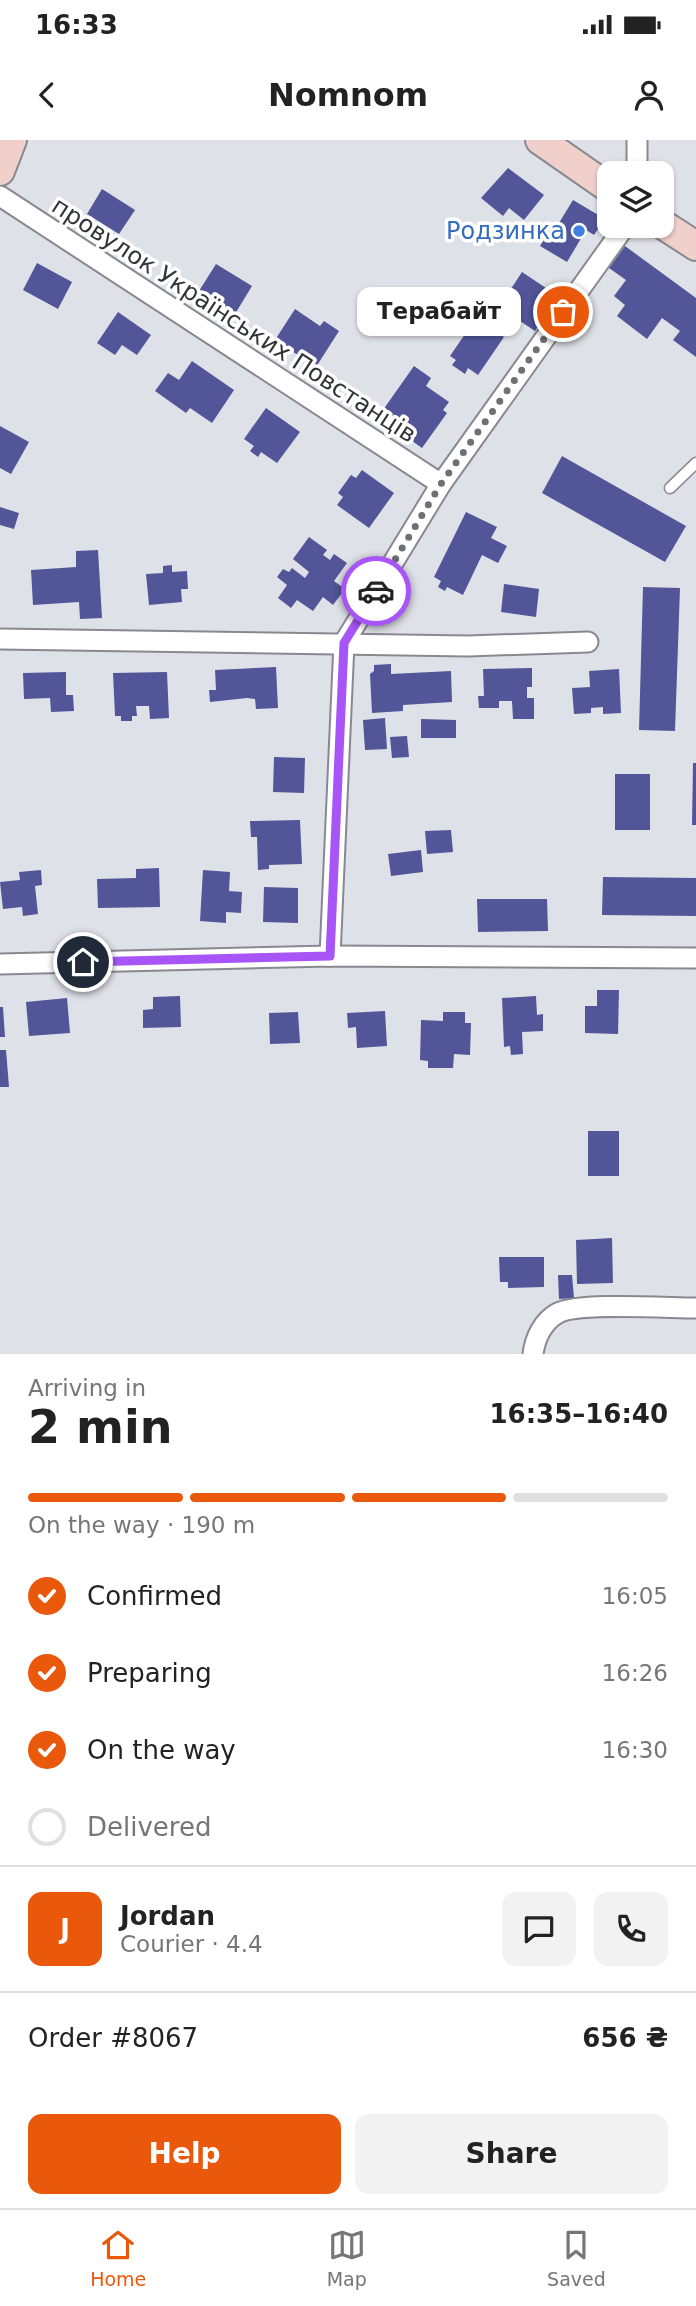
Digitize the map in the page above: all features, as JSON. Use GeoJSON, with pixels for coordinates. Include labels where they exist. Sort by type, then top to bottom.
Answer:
{"type":"FeatureCollection","features":[{"type":"Feature","properties":{"kind":"street"},"geometry":{"type":"LineString","coordinates":[[0,171],[12,140]]}},
{"type":"Feature","properties":{"kind":"street"},"geometry":{"type":"LineString","coordinates":[[540,140],[597,180]]}},
{"type":"Feature","properties":{"kind":"street"},"geometry":{"type":"LineString","coordinates":[[637,140],[637,161]]}},
{"type":"Feature","properties":{"kind":"street","name":"провулок Українських Повстанців"},"geometry":{"type":"LineString","coordinates":[[0,196],[441,484]]}},
{"type":"Feature","properties":{"kind":"street"},"geometry":{"type":"LineString","coordinates":[[674,232],[696,246]]}},
{"type":"Feature","properties":{"kind":"street"},"geometry":{"type":"LineString","coordinates":[[330,956],[344,643],[441,484],[616,238]]}},
{"type":"Feature","properties":{"kind":"street"},"geometry":{"type":"LineString","coordinates":[[0,639],[468,646],[588,642]]}},
{"type":"Feature","properties":{"kind":"street"},"geometry":{"type":"LineString","coordinates":[[0,964],[330,956],[696,958]]}},
{"type":"Feature","properties":{"kind":"street"},"geometry":{"type":"LineString","coordinates":[[533,1354],[544,1324],[564,1311],[696,1308]]}},
{"type":"Feature","properties":{"kind":"lane"},"geometry":{"type":"LineString","coordinates":[[670,488],[696,463]]}},
{"type":"Feature","properties":{"kind":"building"},"geometry":{"type":"Polygon","coordinates":[[[508,168],[544,195],[524,220],[509,208],[503,216],[481,198],[508,168]]]}},
{"type":"Feature","properties":{"kind":"building"},"geometry":{"type":"Polygon","coordinates":[[[102,189],[135,210],[119,234],[87,214],[102,189]]]}},
{"type":"Feature","properties":{"kind":"building"},"geometry":{"type":"Polygon","coordinates":[[[573,200],[597,214],[597,231],[594,235],[586,230],[567,262],[540,246],[551,228],[554,231],[573,200]]]}},
{"type":"Feature","properties":{"kind":"building"},"geometry":{"type":"Polygon","coordinates":[[[625,246],[696,298],[696,357],[673,340],[680,331],[662,318],[647,339],[617,316],[625,305],[614,296],[626,280],[609,268],[625,246]]]}},
{"type":"Feature","properties":{"kind":"building"},"geometry":{"type":"Polygon","coordinates":[[[37,263],[72,282],[58,309],[23,290],[37,263]]]}},
{"type":"Feature","properties":{"kind":"building"},"geometry":{"type":"Polygon","coordinates":[[[216,264],[252,286],[235,314],[199,291],[216,264]]]}},
{"type":"Feature","properties":{"kind":"building"},"geometry":{"type":"Polygon","coordinates":[[[522,272],[558,296],[535,331],[499,307],[522,272]]]}},
{"type":"Feature","properties":{"kind":"building"},"geometry":{"type":"Polygon","coordinates":[[[295,309],[320,326],[324,321],[339,331],[316,367],[275,340],[295,309]]]}},
{"type":"Feature","properties":{"kind":"building"},"geometry":{"type":"Polygon","coordinates":[[[118,312],[151,335],[137,355],[122,345],[115,355],[97,343],[118,312]]]}},
{"type":"Feature","properties":{"kind":"building"},"geometry":{"type":"Polygon","coordinates":[[[476,318],[504,337],[478,375],[468,368],[465,374],[452,365],[456,360],[450,356],[476,318]]]}},
{"type":"Feature","properties":{"kind":"building"},"geometry":{"type":"Polygon","coordinates":[[[192,361],[234,390],[212,423],[190,408],[186,413],[155,391],[168,373],[179,380],[192,361]]]}},
{"type":"Feature","properties":{"kind":"building"},"geometry":{"type":"Polygon","coordinates":[[[414,366],[431,378],[426,386],[449,402],[443,410],[447,413],[422,448],[378,417],[414,366]]]}},
{"type":"Feature","properties":{"kind":"building"},"geometry":{"type":"Polygon","coordinates":[[[266,408],[300,432],[277,463],[261,452],[258,457],[250,451],[254,446],[244,439],[266,408]]]}},
{"type":"Feature","properties":{"kind":"building"},"geometry":{"type":"Polygon","coordinates":[[[0,426],[29,442],[11,474],[0,468],[0,426]]]}},
{"type":"Feature","properties":{"kind":"building"},"geometry":{"type":"Polygon","coordinates":[[[562,456],[686,526],[665,562],[542,493],[562,456]]]}},
{"type":"Feature","properties":{"kind":"building"},"geometry":{"type":"Polygon","coordinates":[[[362,470],[394,493],[369,528],[337,505],[343,497],[338,493],[351,475],[356,478],[362,470]]]}},
{"type":"Feature","properties":{"kind":"building"},"geometry":{"type":"Polygon","coordinates":[[[0,507],[19,513],[14,529],[0,525],[0,507]]]}},
{"type":"Feature","properties":{"kind":"building"},"geometry":{"type":"Polygon","coordinates":[[[466,512],[497,527],[491,538],[507,546],[498,563],[482,555],[463,595],[447,587],[445,591],[438,587],[441,581],[434,577],[466,512]]]}},
{"type":"Feature","properties":{"kind":"building"},"geometry":{"type":"Polygon","coordinates":[[[309,537],[327,550],[323,555],[330,560],[334,554],[347,563],[334,581],[345,589],[333,605],[323,597],[313,611],[297,600],[291,608],[278,598],[287,585],[277,577],[283,569],[289,572],[292,568],[305,578],[309,572],[293,559],[309,537]]]}},
{"type":"Feature","properties":{"kind":"building"},"geometry":{"type":"Polygon","coordinates":[[[98,550],[102,618],[80,619],[79,602],[33,605],[31,570],[76,567],[76,551],[98,550]]]}},
{"type":"Feature","properties":{"kind":"building"},"geometry":{"type":"Polygon","coordinates":[[[172,565],[172,572],[187,571],[188,589],[181,589],[182,602],[149,605],[146,574],[163,573],[163,566],[172,565]]]}},
{"type":"Feature","properties":{"kind":"building"},"geometry":{"type":"Polygon","coordinates":[[[504,584],[539,589],[536,617],[501,612],[504,584]]]}},
{"type":"Feature","properties":{"kind":"building"},"geometry":{"type":"Polygon","coordinates":[[[643,587],[680,588],[675,731],[639,730],[643,587]]]}},
{"type":"Feature","properties":{"kind":"building"},"geometry":{"type":"Polygon","coordinates":[[[391,664],[391,674],[451,671],[452,702],[403,705],[403,711],[372,713],[370,674],[374,671],[374,665],[391,664]]]}},
{"type":"Feature","properties":{"kind":"building"},"geometry":{"type":"Polygon","coordinates":[[[276,667],[278,708],[256,709],[255,699],[247,698],[210,702],[209,690],[216,690],[215,670],[276,667]]]}},
{"type":"Feature","properties":{"kind":"building"},"geometry":{"type":"Polygon","coordinates":[[[532,668],[532,687],[527,687],[527,698],[534,698],[534,719],[513,719],[512,701],[499,701],[499,708],[479,708],[478,696],[484,696],[483,669],[532,668]]]}},
{"type":"Feature","properties":{"kind":"building"},"geometry":{"type":"Polygon","coordinates":[[[619,669],[621,713],[603,714],[603,707],[591,708],[591,713],[574,714],[572,688],[590,687],[589,671],[619,669]]]}},
{"type":"Feature","properties":{"kind":"building"},"geometry":{"type":"Polygon","coordinates":[[[66,672],[66,695],[73,695],[74,711],[51,712],[50,698],[24,699],[23,673],[66,672]]]}},
{"type":"Feature","properties":{"kind":"building"},"geometry":{"type":"Polygon","coordinates":[[[167,672],[169,718],[150,719],[149,706],[136,706],[137,716],[132,716],[132,721],[121,721],[121,716],[115,716],[113,673],[167,672]]]}},
{"type":"Feature","properties":{"kind":"building"},"geometry":{"type":"Polygon","coordinates":[[[385,718],[387,749],[365,750],[363,720],[385,718]]]}},
{"type":"Feature","properties":{"kind":"building"},"geometry":{"type":"Polygon","coordinates":[[[421,719],[456,720],[456,738],[421,738],[421,719]]]}},
{"type":"Feature","properties":{"kind":"building"},"geometry":{"type":"Polygon","coordinates":[[[407,736],[409,757],[392,758],[390,737],[407,736]]]}},
{"type":"Feature","properties":{"kind":"building"},"geometry":{"type":"Polygon","coordinates":[[[274,757],[305,758],[304,793],[273,792],[274,757]]]}},
{"type":"Feature","properties":{"kind":"building"},"geometry":{"type":"Polygon","coordinates":[[[693,763],[696,763],[696,825],[692,825],[693,763]]]}},
{"type":"Feature","properties":{"kind":"building"},"geometry":{"type":"Polygon","coordinates":[[[615,774],[650,774],[650,830],[615,830],[615,774]]]}},
{"type":"Feature","properties":{"kind":"building"},"geometry":{"type":"Polygon","coordinates":[[[300,820],[302,864],[269,865],[269,869],[258,870],[257,837],[251,837],[250,821],[300,820]]]}},
{"type":"Feature","properties":{"kind":"building"},"geometry":{"type":"Polygon","coordinates":[[[451,830],[453,852],[427,854],[425,831],[451,830]]]}},
{"type":"Feature","properties":{"kind":"building"},"geometry":{"type":"Polygon","coordinates":[[[421,850],[423,872],[391,876],[388,854],[421,850]]]}},
{"type":"Feature","properties":{"kind":"building"},"geometry":{"type":"Polygon","coordinates":[[[159,868],[160,907],[98,908],[97,879],[136,878],[136,869],[159,868]]]}},
{"type":"Feature","properties":{"kind":"building"},"geometry":{"type":"Polygon","coordinates":[[[41,870],[42,885],[35,886],[38,914],[23,916],[22,907],[3,909],[0,882],[20,880],[19,872],[41,870]]]}},
{"type":"Feature","properties":{"kind":"building"},"geometry":{"type":"Polygon","coordinates":[[[203,870],[230,872],[229,891],[242,892],[241,913],[226,912],[226,923],[200,921],[203,870]]]}},
{"type":"Feature","properties":{"kind":"building"},"geometry":{"type":"Polygon","coordinates":[[[603,877],[696,878],[696,916],[602,915],[603,877]]]}},
{"type":"Feature","properties":{"kind":"building"},"geometry":{"type":"Polygon","coordinates":[[[264,887],[298,888],[298,923],[263,922],[264,887]]]}},
{"type":"Feature","properties":{"kind":"building"},"geometry":{"type":"Polygon","coordinates":[[[477,899],[547,899],[548,931],[478,932],[477,899]]]}},
{"type":"Feature","properties":{"kind":"building"},"geometry":{"type":"Polygon","coordinates":[[[597,990],[619,990],[618,1034],[585,1033],[585,1006],[597,1006],[597,990]]]}},
{"type":"Feature","properties":{"kind":"building"},"geometry":{"type":"Polygon","coordinates":[[[180,996],[181,1027],[143,1028],[143,1010],[153,1009],[153,997],[180,996]]]}},
{"type":"Feature","properties":{"kind":"building"},"geometry":{"type":"Polygon","coordinates":[[[536,996],[537,1015],[543,1014],[543,1031],[522,1032],[523,1054],[511,1055],[510,1046],[504,1047],[502,998],[536,996]]]}},
{"type":"Feature","properties":{"kind":"building"},"geometry":{"type":"Polygon","coordinates":[[[67,998],[70,1033],[29,1036],[26,1002],[67,998]]]}},
{"type":"Feature","properties":{"kind":"building"},"geometry":{"type":"Polygon","coordinates":[[[0,1007],[3,1007],[5,1037],[0,1037],[0,1007]]]}},
{"type":"Feature","properties":{"kind":"building"},"geometry":{"type":"Polygon","coordinates":[[[385,1011],[387,1046],[357,1048],[356,1027],[348,1028],[347,1013],[385,1011]]]}},
{"type":"Feature","properties":{"kind":"building"},"geometry":{"type":"Polygon","coordinates":[[[298,1012],[300,1043],[270,1044],[269,1013],[298,1012]]]}},
{"type":"Feature","properties":{"kind":"building"},"geometry":{"type":"Polygon","coordinates":[[[443,1012],[465,1012],[465,1023],[471,1023],[470,1055],[454,1054],[453,1068],[428,1068],[428,1061],[420,1060],[421,1020],[443,1021],[443,1012]]]}},
{"type":"Feature","properties":{"kind":"building"},"geometry":{"type":"Polygon","coordinates":[[[0,1050],[6,1050],[9,1087],[0,1087],[0,1050]]]}},
{"type":"Feature","properties":{"kind":"building"},"geometry":{"type":"Polygon","coordinates":[[[588,1131],[619,1131],[619,1176],[588,1176],[588,1131]]]}},
{"type":"Feature","properties":{"kind":"building"},"geometry":{"type":"Polygon","coordinates":[[[612,1238],[613,1283],[577,1284],[576,1240],[612,1238]]]}},
{"type":"Feature","properties":{"kind":"building"},"geometry":{"type":"Polygon","coordinates":[[[499,1257],[544,1257],[544,1287],[508,1288],[508,1282],[500,1282],[499,1257]]]}},
{"type":"Feature","properties":{"kind":"building"},"geometry":{"type":"Polygon","coordinates":[[[558,1275],[572,1275],[574,1298],[559,1299],[558,1275]]]}},
{"type":"Feature","properties":{"kind":"way so far"},"geometry":{"type":"LineString","coordinates":[[376,591],[441,484],[563,312]]}},
{"type":"Feature","properties":{"kind":"place","name":"Родзинка"},"geometry":{"type":"Point","coordinates":[579,231]}},
{"type":"Feature","properties":{"kind":"place","name":"Терабайт"},"geometry":{"type":"Point","coordinates":[563,312]}},
{"type":"Feature","properties":{"kind":"route"},"geometry":{"type":"LineString","coordinates":[[83,962],[330,956],[344,643],[376,591]]}}]}
